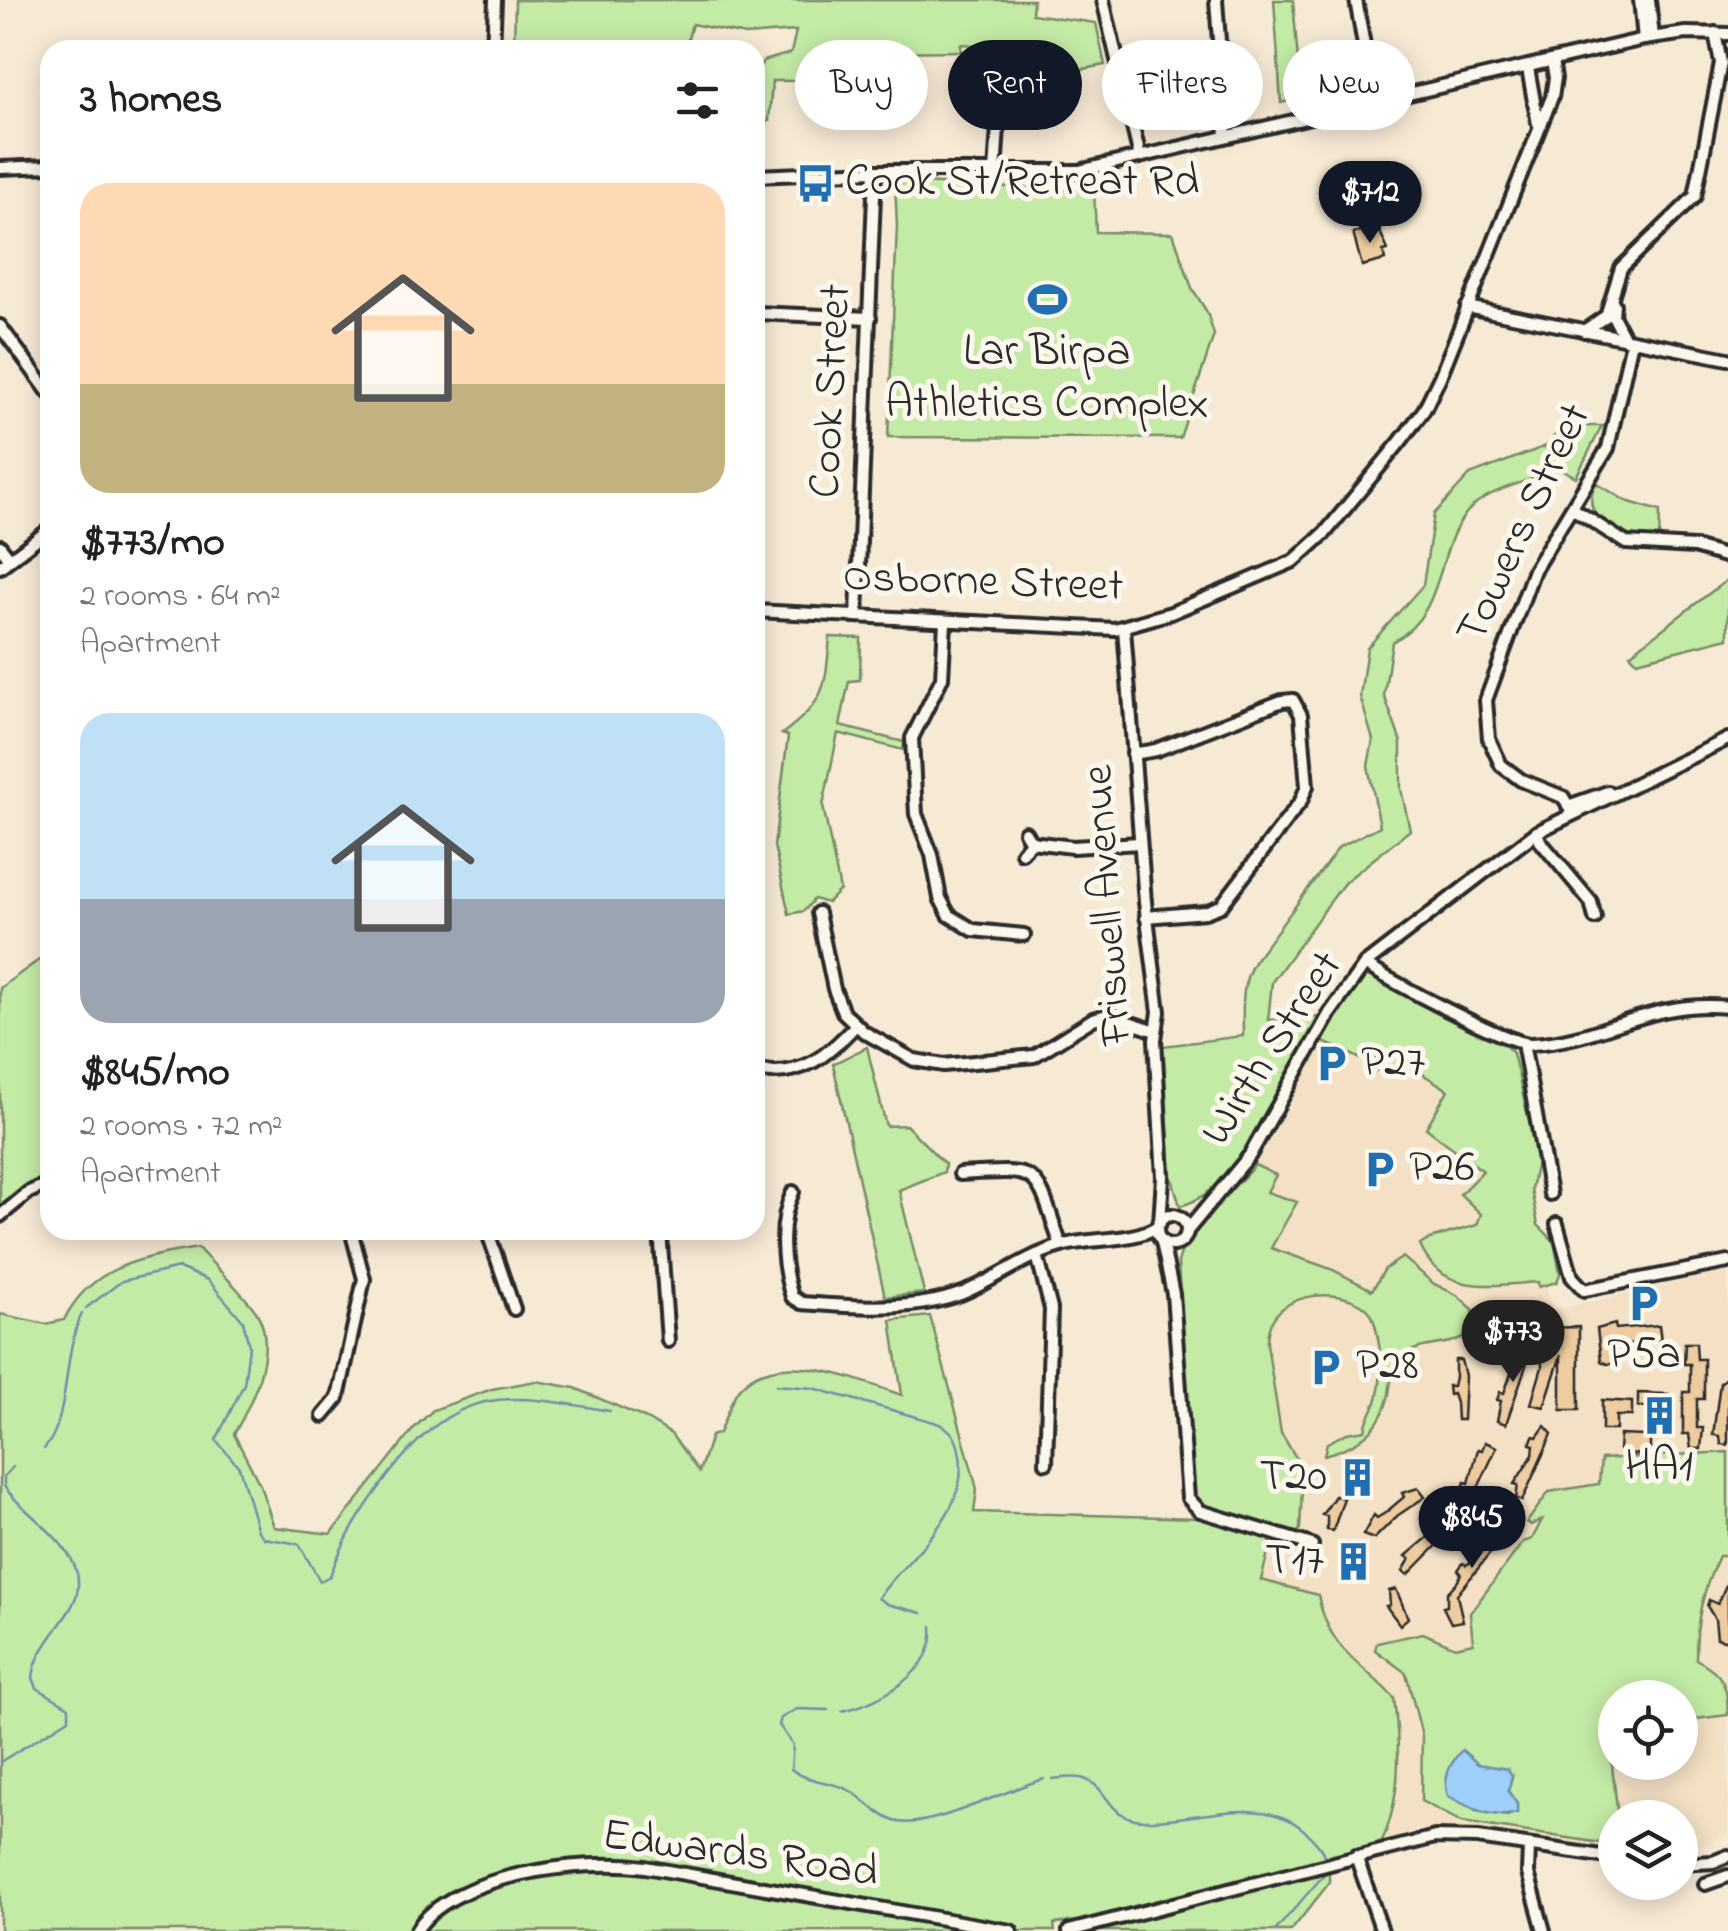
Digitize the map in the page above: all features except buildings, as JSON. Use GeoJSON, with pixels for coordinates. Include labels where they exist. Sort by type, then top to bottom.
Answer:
{"type":"FeatureCollection","features":[{"type":"Feature","properties":{"kind":"street"},"geometry":{"type":"LineString","coordinates":[[493,40],[495,0]]}},
{"type":"Feature","properties":{"kind":"street"},"geometry":{"type":"LineString","coordinates":[[1103,0],[1140,157]]}},
{"type":"Feature","properties":{"kind":"street"},"geometry":{"type":"LineString","coordinates":[[1216,0],[1226,136]]}},
{"type":"Feature","properties":{"kind":"street"},"geometry":{"type":"LineString","coordinates":[[1356,0],[1363,40]]}},
{"type":"Feature","properties":{"kind":"street"},"geometry":{"type":"LineString","coordinates":[[1640,0],[1648,38]]}},
{"type":"Feature","properties":{"kind":"street"},"geometry":{"type":"LineString","coordinates":[[1648,38],[1649,0]]}},
{"type":"Feature","properties":{"kind":"street"},"geometry":{"type":"LineString","coordinates":[[1415,93],[1648,38],[1722,33],[1721,63],[1695,196],[1621,268],[1605,318],[1584,331]]}},
{"type":"Feature","properties":{"kind":"street"},"geometry":{"type":"LineString","coordinates":[[1721,63],[1728,50]]}},
{"type":"Feature","properties":{"kind":"street","name":"Osborne Street"},"geometry":{"type":"LineString","coordinates":[[765,611],[1124,628],[1270,574],[1310,549],[1424,410],[1554,87],[1552,62]]}},
{"type":"Feature","properties":{"kind":"street"},"geometry":{"type":"LineString","coordinates":[[1528,68],[1538,130]]}},
{"type":"Feature","properties":{"kind":"street"},"geometry":{"type":"LineString","coordinates":[[765,176],[875,170],[1070,172],[1283,123]]}},
{"type":"Feature","properties":{"kind":"street"},"geometry":{"type":"LineString","coordinates":[[995,173],[998,130]]}},
{"type":"Feature","properties":{"kind":"street"},"geometry":{"type":"LineString","coordinates":[[0,168],[40,166]]}},
{"type":"Feature","properties":{"kind":"street","name":"Cook Street"},"geometry":{"type":"LineString","coordinates":[[857,615],[875,170]]}},
{"type":"Feature","properties":{"kind":"street"},"geometry":{"type":"LineString","coordinates":[[1613,298],[1613,316],[1629,340]]}},
{"type":"Feature","properties":{"kind":"street"},"geometry":{"type":"LineString","coordinates":[[1468,307],[1728,359]]}},
{"type":"Feature","properties":{"kind":"street"},"geometry":{"type":"LineString","coordinates":[[765,313],[870,318]]}},
{"type":"Feature","properties":{"kind":"street"},"geometry":{"type":"LineString","coordinates":[[0,326],[40,380]]}},
{"type":"Feature","properties":{"kind":"street","name":"Towers Street"},"geometry":{"type":"LineString","coordinates":[[1571,809],[1563,796],[1521,780],[1501,765],[1489,740],[1485,713],[1493,675],[1530,578],[1612,440],[1629,340]]}},
{"type":"Feature","properties":{"kind":"street"},"geometry":{"type":"LineString","coordinates":[[1572,508],[1626,544],[1694,547],[1728,557]]}},
{"type":"Feature","properties":{"kind":"street"},"geometry":{"type":"LineString","coordinates":[[0,546],[5,563],[40,537]]}},
{"type":"Feature","properties":{"kind":"street"},"geometry":{"type":"LineString","coordinates":[[945,622],[942,678],[912,738],[916,814],[932,856],[940,898],[950,915],[974,930],[1024,935]]}},
{"type":"Feature","properties":{"kind":"street","name":"Friswell Avenue"},"geometry":{"type":"LineString","coordinates":[[1124,628],[1146,917],[1159,1012],[1156,1031],[1163,1176],[1159,1224]]}},
{"type":"Feature","properties":{"kind":"street"},"geometry":{"type":"LineString","coordinates":[[1133,754],[1152,751],[1282,701],[1293,700],[1301,715],[1305,794],[1226,902],[1205,912],[1146,917]]}},
{"type":"Feature","properties":{"kind":"street","name":"Wirth Street"},"geometry":{"type":"LineString","coordinates":[[1187,1231],[1250,1155],[1330,1013],[1365,964],[1571,809],[1591,807],[1728,739]]}},
{"type":"Feature","properties":{"kind":"street"},"geometry":{"type":"LineString","coordinates":[[1537,832],[1591,902],[1595,918]]}},
{"type":"Feature","properties":{"kind":"street"},"geometry":{"type":"LineString","coordinates":[[1022,853],[1028,837],[1073,847],[1140,843]]}},
{"type":"Feature","properties":{"kind":"street"},"geometry":{"type":"LineString","coordinates":[[818,912],[834,989],[844,1012],[855,1026],[904,1056],[936,1065],[1034,1056],[1102,1016],[1120,1016],[1156,1031]]}},
{"type":"Feature","properties":{"kind":"street"},"geometry":{"type":"LineString","coordinates":[[1365,964],[1523,1043],[1593,1032],[1664,1008],[1728,1007]]}},
{"type":"Feature","properties":{"kind":"street"},"geometry":{"type":"LineString","coordinates":[[765,1070],[780,1072],[815,1063],[855,1026]]}},
{"type":"Feature","properties":{"kind":"street"},"geometry":{"type":"LineString","coordinates":[[1523,1043],[1550,1194]]}},
{"type":"Feature","properties":{"kind":"street"},"geometry":{"type":"LineString","coordinates":[[960,1174],[1020,1171],[1034,1178],[1044,1194],[1060,1246]]}},
{"type":"Feature","properties":{"kind":"street","name":"Friswell Avenue"},"geometry":{"type":"LineString","coordinates":[[1163,1176],[1170,1206],[1178,1214]]}},
{"type":"Feature","properties":{"kind":"street"},"geometry":{"type":"LineString","coordinates":[[0,1216],[40,1187]]}},
{"type":"Feature","properties":{"kind":"street"},"geometry":{"type":"LineString","coordinates":[[792,1192],[784,1213],[788,1280],[792,1298],[802,1303],[927,1303],[966,1291],[1060,1246],[1136,1235],[1178,1214],[1186,1222],[1187,1231],[1171,1277]]}},
{"type":"Feature","properties":{"kind":"street","name":"Wirth Street"},"geometry":{"type":"LineString","coordinates":[[1178,1214],[1213,1198]]}},
{"type":"Feature","properties":{"kind":"street"},"geometry":{"type":"LineString","coordinates":[[1159,1224],[1171,1277],[1191,1504],[1206,1513],[1312,1545]]}},
{"type":"Feature","properties":{"kind":"street"},"geometry":{"type":"LineString","coordinates":[[1557,1224],[1572,1277],[1584,1290],[1728,1262]]}},
{"type":"Feature","properties":{"kind":"street"},"geometry":{"type":"LineString","coordinates":[[1136,1235],[1173,1246],[1181,1242]]}},
{"type":"Feature","properties":{"kind":"street"},"geometry":{"type":"LineString","coordinates":[[323,1416],[338,1398],[364,1279],[354,1240]]}},
{"type":"Feature","properties":{"kind":"street"},"geometry":{"type":"LineString","coordinates":[[491,1240],[514,1309]]}},
{"type":"Feature","properties":{"kind":"street"},"geometry":{"type":"LineString","coordinates":[[661,1240],[668,1340]]}},
{"type":"Feature","properties":{"kind":"street"},"geometry":{"type":"LineString","coordinates":[[1037,1255],[1052,1309],[1046,1463]]}},
{"type":"Feature","properties":{"kind":"street"},"geometry":{"type":"LineString","coordinates":[[1074,1931],[1434,1837],[1598,1856]]}},
{"type":"Feature","properties":{"kind":"street"},"geometry":{"type":"LineString","coordinates":[[1528,1846],[1528,1873],[1544,1931]]}},
{"type":"Feature","properties":{"kind":"street"},"geometry":{"type":"LineString","coordinates":[[1356,1856],[1382,1931]]}},
{"type":"Feature","properties":{"kind":"street"},"geometry":{"type":"LineString","coordinates":[[1698,1863],[1728,1856]]}},
{"type":"Feature","properties":{"kind":"street","name":"Edwards Road"},"geometry":{"type":"LineString","coordinates":[[416,1931],[438,1905],[467,1890],[605,1863],[644,1866],[1011,1931]]}},
{"type":"Feature","properties":{"kind":"street"},"geometry":{"type":"LineString","coordinates":[[1705,1884],[1728,1876]]}},
{"type":"Feature","properties":{"kind":"shaded area"},"geometry":{"type":"Polygon","coordinates":[[[1364,976],[1373,977],[1421,1004],[1529,1210],[1552,1310],[1728,1271],[1728,1834],[1698,1846],[1698,1800],[1598,1800],[1598,1847],[1459,1828],[1420,1829],[1381,1844],[1391,1821],[1394,1698],[1341,1651],[1322,1619],[1318,1595],[1260,1580],[1271,1537],[1195,1518],[1178,1272],[1180,1254],[1203,1216],[1254,1168],[1331,1023],[1364,976]]]}},
{"type":"Feature","properties":{"kind":"green space"},"geometry":{"type":"Polygon","coordinates":[[[515,0],[1033,0],[1032,14],[1096,23],[1102,66],[1082,69],[1082,40],[948,40],[948,51],[928,51],[928,40],[795,40],[795,81],[772,81],[769,121],[765,122],[765,60],[791,53],[796,31],[745,35],[692,24],[688,40],[514,40],[515,0]]]}},
{"type":"Feature","properties":{"kind":"green space"},"geometry":{"type":"Polygon","coordinates":[[[1274,0],[1293,0],[1296,40],[1283,40],[1281,103],[1274,0]]]}},
{"type":"Feature","properties":{"kind":"green space","name":"Lar Birpa Athletics Complex"},"geometry":{"type":"Polygon","coordinates":[[[895,182],[1094,191],[1096,232],[1173,233],[1214,335],[1180,438],[888,437],[897,226],[895,182]]]}},
{"type":"Feature","properties":{"kind":"green space"},"geometry":{"type":"Polygon","coordinates":[[[1563,426],[1602,426],[1576,477],[1561,469],[1503,489],[1474,505],[1452,537],[1424,613],[1392,642],[1384,695],[1401,742],[1401,789],[1410,830],[1345,882],[1272,982],[1268,1020],[1321,1017],[1244,1154],[1203,1196],[1180,1206],[1171,1175],[1163,1046],[1243,1036],[1244,989],[1254,962],[1339,847],[1380,826],[1368,766],[1373,740],[1360,696],[1367,648],[1423,585],[1434,514],[1470,475],[1546,446],[1563,426]]]}},
{"type":"Feature","properties":{"kind":"green space"},"geometry":{"type":"Polygon","coordinates":[[[1596,483],[1626,501],[1660,511],[1659,541],[1634,537],[1599,518],[1591,497],[1596,483]]]}},
{"type":"Feature","properties":{"kind":"green space"},"geometry":{"type":"Polygon","coordinates":[[[1728,579],[1728,638],[1637,661],[1630,654],[1728,579]]]}},
{"type":"Feature","properties":{"kind":"green space"},"geometry":{"type":"Polygon","coordinates":[[[830,637],[861,638],[860,680],[849,681],[840,726],[904,742],[903,750],[838,733],[823,806],[840,890],[827,903],[814,899],[804,911],[789,914],[774,846],[788,736],[782,734],[821,693],[830,637]]]}},
{"type":"Feature","properties":{"kind":"green space"},"geometry":{"type":"Polygon","coordinates":[[[40,959],[40,1182],[0,1208],[0,988],[40,959]]]}},
{"type":"Feature","properties":{"kind":"green space"},"geometry":{"type":"Polygon","coordinates":[[[1366,975],[1501,1041],[1513,1053],[1538,1158],[1531,1189],[1538,1225],[1554,1241],[1560,1274],[1557,1282],[1539,1287],[1538,1282],[1470,1284],[1441,1273],[1429,1261],[1420,1245],[1477,1225],[1481,1214],[1460,1194],[1483,1171],[1426,1128],[1448,1090],[1408,1065],[1389,1076],[1376,1070],[1376,1056],[1364,1052],[1361,1059],[1321,1041],[1345,1000],[1366,975]]]}},
{"type":"Feature","properties":{"kind":"green space"},"geometry":{"type":"Polygon","coordinates":[[[867,1047],[886,1126],[906,1125],[945,1164],[944,1172],[899,1190],[924,1293],[885,1297],[833,1064],[867,1047]]]}},
{"type":"Feature","properties":{"kind":"green space"},"geometry":{"type":"Polygon","coordinates":[[[1255,1165],[1276,1175],[1267,1192],[1297,1202],[1271,1248],[1331,1269],[1372,1290],[1385,1269],[1403,1257],[1434,1284],[1457,1295],[1473,1309],[1474,1329],[1467,1336],[1419,1348],[1402,1358],[1394,1371],[1385,1407],[1367,1435],[1324,1455],[1327,1443],[1365,1430],[1376,1402],[1380,1359],[1375,1325],[1364,1306],[1333,1296],[1297,1300],[1281,1309],[1271,1324],[1267,1344],[1281,1433],[1303,1469],[1300,1529],[1296,1534],[1203,1506],[1194,1500],[1191,1485],[1178,1262],[1200,1221],[1255,1165]]]}},
{"type":"Feature","properties":{"kind":"green space"},"geometry":{"type":"Polygon","coordinates":[[[198,1248],[251,1304],[263,1327],[260,1375],[234,1434],[260,1485],[274,1527],[331,1534],[415,1427],[433,1410],[492,1389],[536,1381],[575,1388],[647,1419],[671,1434],[699,1472],[711,1436],[719,1433],[738,1390],[754,1376],[794,1367],[840,1375],[902,1395],[891,1320],[930,1316],[977,1489],[974,1512],[1200,1518],[1272,1537],[1261,1580],[1318,1595],[1337,1642],[1394,1698],[1398,1772],[1393,1808],[1381,1844],[1329,1857],[1329,1883],[1291,1931],[1102,1931],[1098,1918],[1054,1924],[1055,1931],[0,1931],[0,1314],[46,1324],[64,1320],[88,1287],[103,1276],[138,1260],[198,1248]]]}},
{"type":"Feature","properties":{"kind":"green space"},"geometry":{"type":"Polygon","coordinates":[[[1728,1452],[1728,1556],[1719,1556],[1704,1594],[1696,1659],[1722,1681],[1728,1715],[1698,1719],[1698,1680],[1598,1680],[1598,1780],[1614,1780],[1616,1800],[1598,1800],[1598,1842],[1462,1822],[1421,1801],[1422,1736],[1406,1673],[1375,1650],[1377,1643],[1423,1633],[1455,1647],[1473,1643],[1470,1613],[1523,1542],[1532,1539],[1542,1520],[1531,1525],[1527,1522],[1549,1492],[1599,1484],[1601,1459],[1728,1452]],[[1512,1776],[1472,1806],[1476,1811],[1507,1816],[1517,1812],[1517,1804],[1508,1791],[1512,1776]]]}},
{"type":"Feature","properties":{"kind":"water"},"geometry":{"type":"Polygon","coordinates":[[[1462,1750],[1478,1764],[1508,1769],[1512,1776],[1508,1791],[1517,1804],[1517,1813],[1490,1814],[1448,1796],[1448,1772],[1462,1750]]]}},
{"type":"Feature","properties":{"kind":"waterway"},"geometry":{"type":"LineString","coordinates":[[86,1308],[122,1281],[179,1268],[208,1280],[243,1321],[249,1346],[244,1384],[216,1440],[239,1467],[258,1531],[264,1538],[299,1544],[320,1581],[330,1576],[355,1524],[387,1477],[437,1425],[461,1410],[511,1399],[610,1411]]}},
{"type":"Feature","properties":{"kind":"waterway"},"geometry":{"type":"LineString","coordinates":[[44,1449],[59,1421],[71,1347],[82,1314]]}},
{"type":"Feature","properties":{"kind":"waterway"},"geometry":{"type":"LineString","coordinates":[[776,1385],[813,1388],[934,1422],[954,1436],[961,1472],[957,1493],[936,1530],[878,1598],[922,1613]]}},
{"type":"Feature","properties":{"kind":"waterway"},"geometry":{"type":"LineString","coordinates":[[0,1762],[69,1719],[69,1707],[37,1688],[33,1678],[42,1651],[77,1592],[77,1573],[70,1557],[4,1486],[4,1476],[13,1467]]}},
{"type":"Feature","properties":{"kind":"waterway"},"geometry":{"type":"LineString","coordinates":[[842,1711],[872,1701],[903,1682],[925,1657],[932,1626]]}},
{"type":"Feature","properties":{"kind":"waterway"},"geometry":{"type":"LineString","coordinates":[[828,1710],[797,1709],[781,1718],[779,1725],[793,1745],[791,1769],[849,1790],[894,1821],[908,1823],[946,1815],[1044,1779]]}},
{"type":"Feature","properties":{"kind":"waterway"},"geometry":{"type":"LineString","coordinates":[[1053,1779],[1084,1779],[1122,1814],[1144,1820],[1251,1811],[1272,1814],[1291,1821],[1308,1834],[1325,1858]]}},
{"type":"Feature","properties":{"kind":"waterway"},"geometry":{"type":"LineString","coordinates":[[1275,1931],[1328,1870]]}},
{"type":"Feature","properties":{"kind":"waterway"},"geometry":{"type":"LineString","coordinates":[[0,1929],[4,1931]]}},
{"type":"Feature","properties":{"kind":"place","name":"Cook St/Retreat Rd"},"geometry":{"type":"Point","coordinates":[815,183]}},
{"type":"Feature","properties":{"kind":"place","name":"Lar Birpa Athletics Complex"},"geometry":{"type":"Point","coordinates":[1047,300]}},
{"type":"Feature","properties":{"kind":"place","name":"P27"},"geometry":{"type":"Point","coordinates":[1331,1064]}},
{"type":"Feature","properties":{"kind":"place","name":"P26"},"geometry":{"type":"Point","coordinates":[1379,1169]}},
{"type":"Feature","properties":{"kind":"place","name":"P5a"},"geometry":{"type":"Point","coordinates":[1644,1303]}},
{"type":"Feature","properties":{"kind":"place","name":"P28"},"geometry":{"type":"Point","coordinates":[1326,1367]}},
{"type":"Feature","properties":{"kind":"place","name":"HA1"},"geometry":{"type":"Point","coordinates":[1659,1415]}},
{"type":"Feature","properties":{"kind":"place","name":"T20"},"geometry":{"type":"Point","coordinates":[1357,1478]}},
{"type":"Feature","properties":{"kind":"place","name":"T17"},"geometry":{"type":"Point","coordinates":[1354,1562]}}]}
